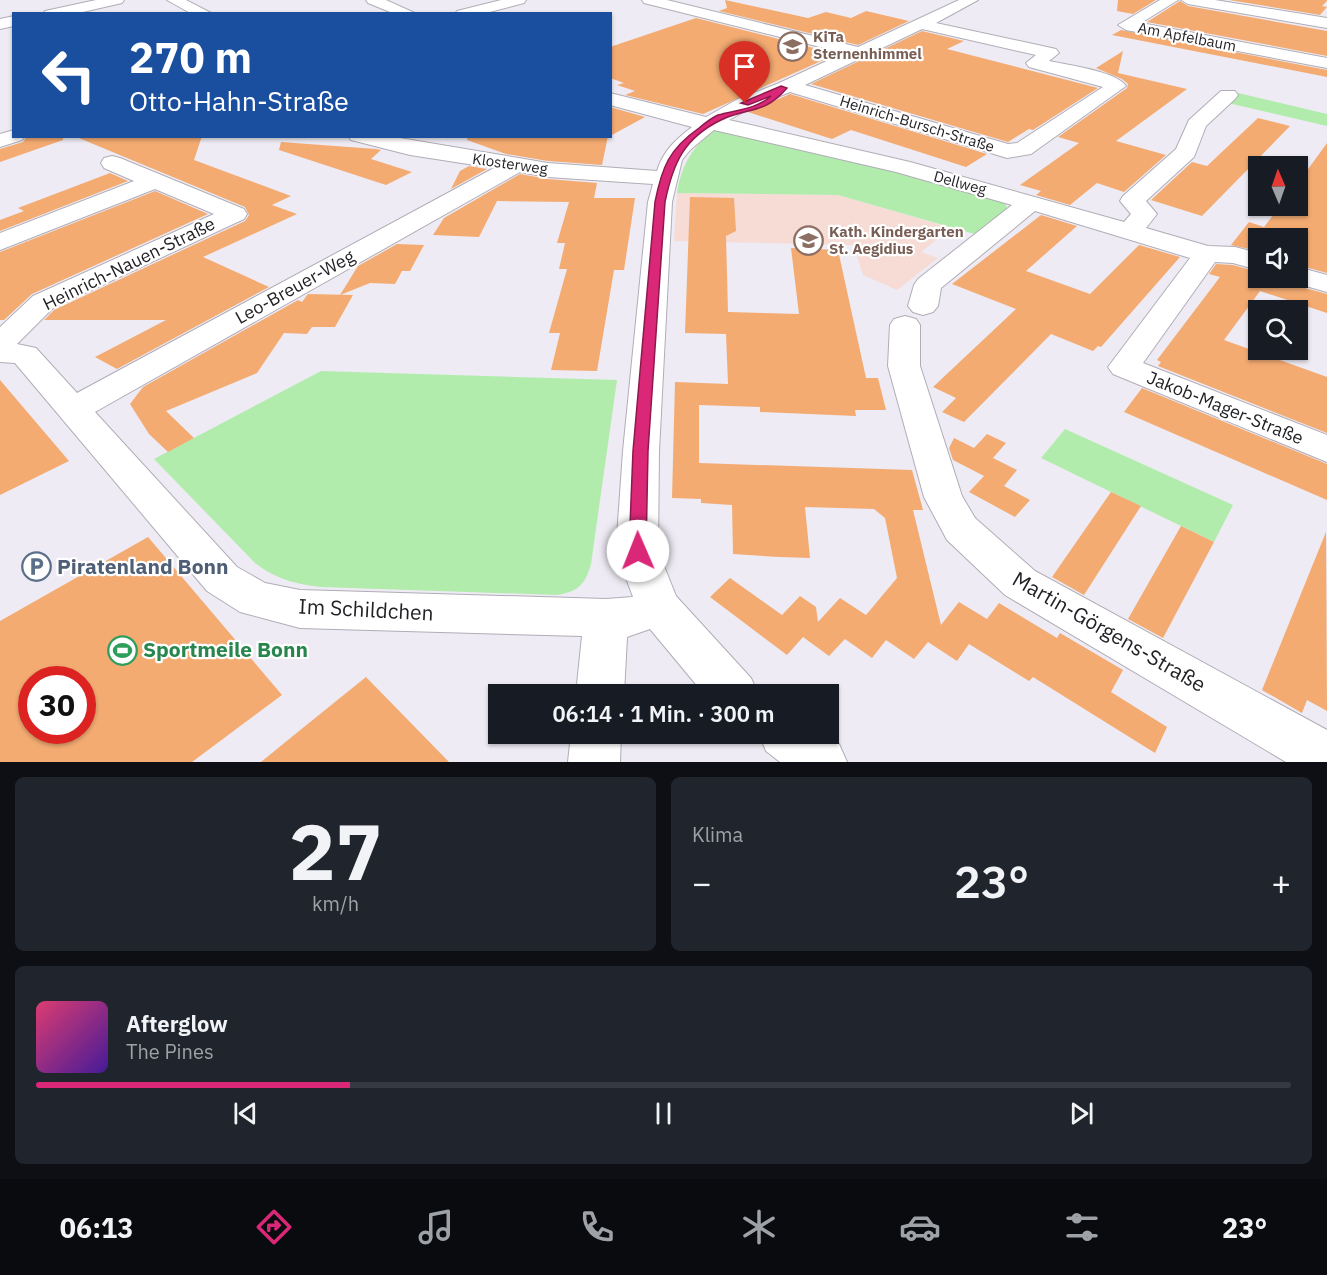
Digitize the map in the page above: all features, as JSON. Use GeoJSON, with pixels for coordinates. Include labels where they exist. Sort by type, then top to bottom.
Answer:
{"type":"FeatureCollection","features":[{"type":"Feature","properties":{"kind":"street"},"geometry":{"type":"LineString","coordinates":[[60,12],[117,0]]}},
{"type":"Feature","properties":{"kind":"street"},"geometry":{"type":"LineString","coordinates":[[174,0],[201,12]]}},
{"type":"Feature","properties":{"kind":"street"},"geometry":{"type":"LineString","coordinates":[[373,0],[405,12]]}},
{"type":"Feature","properties":{"kind":"street"},"geometry":{"type":"LineString","coordinates":[[470,12],[519,0]]}},
{"type":"Feature","properties":{"kind":"street"},"geometry":{"type":"LineString","coordinates":[[649,0],[859,52]]}},
{"type":"Feature","properties":{"kind":"street"},"geometry":{"type":"LineString","coordinates":[[725,684],[658,607],[638,551],[637,518],[660,202],[671,160],[682,145],[714,121],[757,108],[769,102],[786,87],[971,0]]}},
{"type":"Feature","properties":{"kind":"street","name":"Am Apfelbaum"},"geometry":{"type":"LineString","coordinates":[[1171,0],[1126,25],[1302,52],[1327,63]]}},
{"type":"Feature","properties":{"kind":"street"},"geometry":{"type":"LineString","coordinates":[[1188,0],[1327,23]]}},
{"type":"Feature","properties":{"kind":"street"},"geometry":{"type":"LineString","coordinates":[[931,2],[956,7]]}},
{"type":"Feature","properties":{"kind":"street","name":"Heinrich-Bursch-Straße"},"geometry":{"type":"LineString","coordinates":[[786,87],[1007,151],[1023,149],[1117,86],[1102,79],[1035,63],[1050,53],[921,24]]}},
{"type":"Feature","properties":{"kind":"street"},"geometry":{"type":"LineString","coordinates":[[1129,231],[1145,214],[1132,201],[1186,152],[1196,124],[1228,95]]}},
{"type":"Feature","properties":{"kind":"street","name":"Dellweg"},"geometry":{"type":"LineString","coordinates":[[612,100],[696,122],[714,121],[902,167],[1207,254],[1235,255],[1248,259]]}},
{"type":"Feature","properties":{"kind":"street","name":"Klosterweg"},"geometry":{"type":"LineString","coordinates":[[367,138],[410,148],[516,165],[579,173],[665,178]]}},
{"type":"Feature","properties":{"kind":"street"},"geometry":{"type":"LineString","coordinates":[[112,163],[154,181]]}},
{"type":"Feature","properties":{"kind":"street","name":"Leo-Breuer-Weg"},"geometry":{"type":"LineString","coordinates":[[73,410],[516,165]]}},
{"type":"Feature","properties":{"kind":"street"},"geometry":{"type":"LineString","coordinates":[[0,242],[154,181]]}},
{"type":"Feature","properties":{"kind":"street","name":"Heinrich-Nauen-Straße"},"geometry":{"type":"LineString","coordinates":[[0,344],[43,302],[235,214],[154,181]]}},
{"type":"Feature","properties":{"kind":"street","name":"Martin-Görgens-Straße"},"geometry":{"type":"LineString","coordinates":[[1031,202],[928,285],[914,315],[904,366],[943,496],[961,529],[1020,583],[1327,758]]}},
{"type":"Feature","properties":{"kind":"street","name":"Jakob-Mager-Straße"},"geometry":{"type":"LineString","coordinates":[[1207,254],[1124,367],[1327,449]]}},
{"type":"Feature","properties":{"kind":"street"},"geometry":{"type":"LineString","coordinates":[[1308,278],[1327,284]]}},
{"type":"Feature","properties":{"kind":"street","name":"Im Schildchen"},"geometry":{"type":"LineString","coordinates":[[0,352],[25,355],[222,579],[255,599],[300,609],[606,618],[627,618],[658,607]]}},
{"type":"Feature","properties":{"kind":"street"},"geometry":{"type":"LineString","coordinates":[[601,684],[606,618]]}},
{"type":"Feature","properties":{"kind":"street"},"geometry":{"type":"LineString","coordinates":[[594,762],[595,744]]}},
{"type":"Feature","properties":{"kind":"street"},"geometry":{"type":"LineString","coordinates":[[797,744],[821,762]]}},
{"type":"Feature","properties":{"kind":"shaded area","name":"Kath. Kindergarten St. Aegidius"},"geometry":{"type":"Polygon","coordinates":[[[677,193],[838,195],[952,228],[921,252],[938,258],[897,290],[863,275],[854,245],[674,241],[677,193]]]}},
{"type":"Feature","properties":{"kind":"green space"},"geometry":{"type":"Polygon","coordinates":[[[1238,93],[1327,114],[1327,126],[1228,103],[1238,93]]]}},
{"type":"Feature","properties":{"kind":"green space"},"geometry":{"type":"Polygon","coordinates":[[[716,130],[869,164],[1005,203],[1008,210],[978,235],[838,195],[677,193],[689,157],[701,142],[716,130]]]}},
{"type":"Feature","properties":{"kind":"green space"},"geometry":{"type":"Polygon","coordinates":[[[321,371],[617,380],[591,564],[580,586],[570,592],[556,595],[321,587],[286,580],[255,563],[154,459],[321,371]]]}},
{"type":"Feature","properties":{"kind":"green space"},"geometry":{"type":"Polygon","coordinates":[[[1065,429],[1233,505],[1214,542],[1041,458],[1065,429]]]}},
{"type":"Feature","properties":{"kind":"building"},"geometry":{"type":"Polygon","coordinates":[[[725,0],[808,18],[826,12],[851,18],[866,11],[909,21],[858,45],[719,11],[727,8],[725,0]]]}},
{"type":"Feature","properties":{"kind":"building"},"geometry":{"type":"Polygon","coordinates":[[[1118,0],[1156,0],[1133,14],[1117,11],[1118,0]]]}},
{"type":"Feature","properties":{"kind":"building"},"geometry":{"type":"Polygon","coordinates":[[[1229,0],[1327,0],[1322,6],[1327,7],[1320,15],[1229,0]]]}},
{"type":"Feature","properties":{"kind":"building"},"geometry":{"type":"Polygon","coordinates":[[[1180,1],[1188,6],[1327,31],[1327,56],[1147,22],[1180,1]]]}},
{"type":"Feature","properties":{"kind":"building"},"geometry":{"type":"Polygon","coordinates":[[[696,18],[837,54],[703,114],[625,95],[635,91],[617,85],[624,83],[612,79],[612,46],[696,18]]]}},
{"type":"Feature","properties":{"kind":"building"},"geometry":{"type":"Polygon","coordinates":[[[1121,30],[1327,70],[1327,77],[1112,35],[1121,30]]]}},
{"type":"Feature","properties":{"kind":"building"},"geometry":{"type":"Polygon","coordinates":[[[922,31],[964,41],[947,49],[1098,88],[1033,130],[1029,129],[1008,142],[811,84],[922,31]]]}},
{"type":"Feature","properties":{"kind":"building"},"geometry":{"type":"Polygon","coordinates":[[[1123,51],[1118,73],[1187,89],[1116,141],[1166,155],[1124,192],[1097,183],[1070,205],[1036,195],[1041,191],[1020,185],[1079,143],[1058,137],[1127,88],[1128,84],[1122,79],[1096,68],[1123,51]]]}},
{"type":"Feature","properties":{"kind":"building"},"geometry":{"type":"Polygon","coordinates":[[[790,94],[987,154],[966,167],[851,130],[832,139],[748,112],[790,94]]]}},
{"type":"Feature","properties":{"kind":"building"},"geometry":{"type":"Polygon","coordinates":[[[612,108],[645,117],[612,135],[612,108]]]}},
{"type":"Feature","properties":{"kind":"building"},"geometry":{"type":"Polygon","coordinates":[[[1258,118],[1290,126],[1261,156],[1248,156],[1248,169],[1202,216],[1151,200],[1192,162],[1207,166],[1258,118]]]}},
{"type":"Feature","properties":{"kind":"building"},"geometry":{"type":"Polygon","coordinates":[[[26,138],[63,138],[63,140],[0,162],[0,149],[23,142],[26,138]]]}},
{"type":"Feature","properties":{"kind":"building"},"geometry":{"type":"Polygon","coordinates":[[[79,138],[201,138],[194,160],[291,196],[272,205],[297,214],[203,257],[269,287],[117,369],[95,357],[166,320],[44,320],[54,310],[245,221],[249,215],[245,207],[79,138]]]}},
{"type":"Feature","properties":{"kind":"building"},"geometry":{"type":"Polygon","coordinates":[[[468,138],[608,138],[602,165],[548,161],[506,154],[467,140],[468,138]]]}},
{"type":"Feature","properties":{"kind":"building"},"geometry":{"type":"Polygon","coordinates":[[[281,142],[381,150],[371,159],[412,172],[386,185],[279,150],[281,142]]]}},
{"type":"Feature","properties":{"kind":"building"},"geometry":{"type":"Polygon","coordinates":[[[1327,143],[1327,273],[1308,268],[1308,228],[1248,228],[1248,249],[1231,245],[1249,222],[1264,227],[1272,216],[1308,216],[1308,169],[1327,143]]]}},
{"type":"Feature","properties":{"kind":"building"},"geometry":{"type":"Polygon","coordinates":[[[469,166],[487,169],[451,189],[460,171],[469,166]]]}},
{"type":"Feature","properties":{"kind":"building"},"geometry":{"type":"Polygon","coordinates":[[[110,173],[128,181],[0,231],[0,220],[24,211],[18,208],[110,173]]]}},
{"type":"Feature","properties":{"kind":"building"},"geometry":{"type":"Polygon","coordinates":[[[520,174],[597,183],[594,198],[635,198],[624,270],[614,270],[597,371],[551,370],[560,333],[549,333],[567,269],[559,269],[565,243],[557,243],[569,202],[497,201],[479,237],[433,235],[444,218],[520,174]]]}},
{"type":"Feature","properties":{"kind":"building"},"geometry":{"type":"Polygon","coordinates":[[[155,191],[208,214],[32,294],[4,320],[0,320],[0,252],[155,191]]]}},
{"type":"Feature","properties":{"kind":"building"},"geometry":{"type":"Polygon","coordinates":[[[690,197],[734,198],[736,231],[726,236],[728,312],[799,314],[791,248],[838,250],[866,378],[878,378],[886,410],[855,410],[856,416],[760,412],[760,407],[699,405],[699,463],[912,470],[923,510],[913,510],[941,625],[959,602],[987,619],[999,603],[1057,638],[1060,633],[1123,670],[1111,692],[1167,727],[1155,753],[1033,677],[1029,681],[969,644],[957,661],[928,642],[914,659],[886,640],[872,658],[845,639],[829,656],[803,637],[787,655],[710,597],[730,578],[782,615],[800,596],[816,607],[818,622],[840,598],[866,615],[897,578],[885,518],[874,509],[805,507],[810,558],[779,557],[733,554],[732,505],[701,503],[701,499],[672,498],[675,382],[728,384],[726,334],[685,333],[690,197]]]}},
{"type":"Feature","properties":{"kind":"building"},"geometry":{"type":"Polygon","coordinates":[[[1041,215],[1077,226],[1026,271],[1090,294],[1139,245],[1180,257],[1101,347],[1098,346],[1093,351],[1051,334],[964,422],[942,412],[956,398],[933,387],[1016,309],[952,284],[1041,215]]]}},
{"type":"Feature","properties":{"kind":"building"},"geometry":{"type":"Polygon","coordinates":[[[397,244],[424,245],[410,271],[402,271],[395,284],[370,283],[340,295],[358,266],[397,244]]]}},
{"type":"Feature","properties":{"kind":"building"},"geometry":{"type":"Polygon","coordinates":[[[1216,264],[1233,265],[1248,269],[1248,288],[1305,288],[1327,294],[1327,313],[1308,307],[1308,300],[1287,300],[1260,291],[1253,300],[1248,300],[1248,307],[1224,340],[1248,349],[1248,360],[1280,360],[1327,377],[1327,433],[1158,366],[1161,362],[1157,360],[1220,277],[1209,274],[1216,264]]]}},
{"type":"Feature","properties":{"kind":"building"},"geometry":{"type":"Polygon","coordinates":[[[308,294],[353,295],[335,327],[312,327],[307,334],[284,333],[257,373],[166,411],[194,438],[168,452],[149,434],[130,404],[143,387],[298,300],[302,302],[308,294]]]}},
{"type":"Feature","properties":{"kind":"building"},"geometry":{"type":"Polygon","coordinates":[[[0,380],[69,461],[0,495],[0,380]]]}},
{"type":"Feature","properties":{"kind":"building"},"geometry":{"type":"Polygon","coordinates":[[[1142,388],[1327,464],[1327,500],[1124,412],[1142,388]]]}},
{"type":"Feature","properties":{"kind":"building"},"geometry":{"type":"Polygon","coordinates":[[[987,434],[1006,443],[993,458],[1017,470],[1004,486],[1030,500],[1015,517],[969,492],[984,476],[953,460],[949,448],[954,438],[974,448],[987,434]]]}},
{"type":"Feature","properties":{"kind":"building"},"geometry":{"type":"Polygon","coordinates":[[[1111,492],[1141,506],[1084,595],[1052,577],[1111,492]]]}},
{"type":"Feature","properties":{"kind":"building"},"geometry":{"type":"Polygon","coordinates":[[[1181,526],[1214,542],[1163,638],[1128,619],[1181,526]]]}},
{"type":"Feature","properties":{"kind":"building"},"geometry":{"type":"Polygon","coordinates":[[[1326,532],[1327,711],[1307,700],[1302,713],[1262,690],[1326,532]]]}},
{"type":"Feature","properties":{"kind":"building","name":"Sportmeile Bonn"},"geometry":{"type":"Polygon","coordinates":[[[148,537],[282,695],[192,762],[0,762],[0,621],[148,537]]]}},
{"type":"Feature","properties":{"kind":"building"},"geometry":{"type":"Polygon","coordinates":[[[366,677],[449,762],[261,762],[299,731],[366,677]]]}},
{"type":"Feature","properties":{"kind":"place","name":"KiTa Sternenhimmel"},"geometry":{"type":"Point","coordinates":[792,46]}},
{"type":"Feature","properties":{"kind":"place","name":"Kath. Kindergarten St. Aegidius"},"geometry":{"type":"Point","coordinates":[808,241]}},
{"type":"Feature","properties":{"kind":"place","name":"Piratenland Bonn"},"geometry":{"type":"Point","coordinates":[36,567]}},
{"type":"Feature","properties":{"kind":"place","name":"Sportmeile Bonn"},"geometry":{"type":"Point","coordinates":[122,650]}},
{"type":"Feature","properties":{"kind":"route"},"geometry":{"type":"LineString","coordinates":[[638,551],[640,451],[660,202],[665,178],[671,160],[682,145],[699,132],[718,118],[757,108],[769,102],[784,88],[745,103]]}}]}
